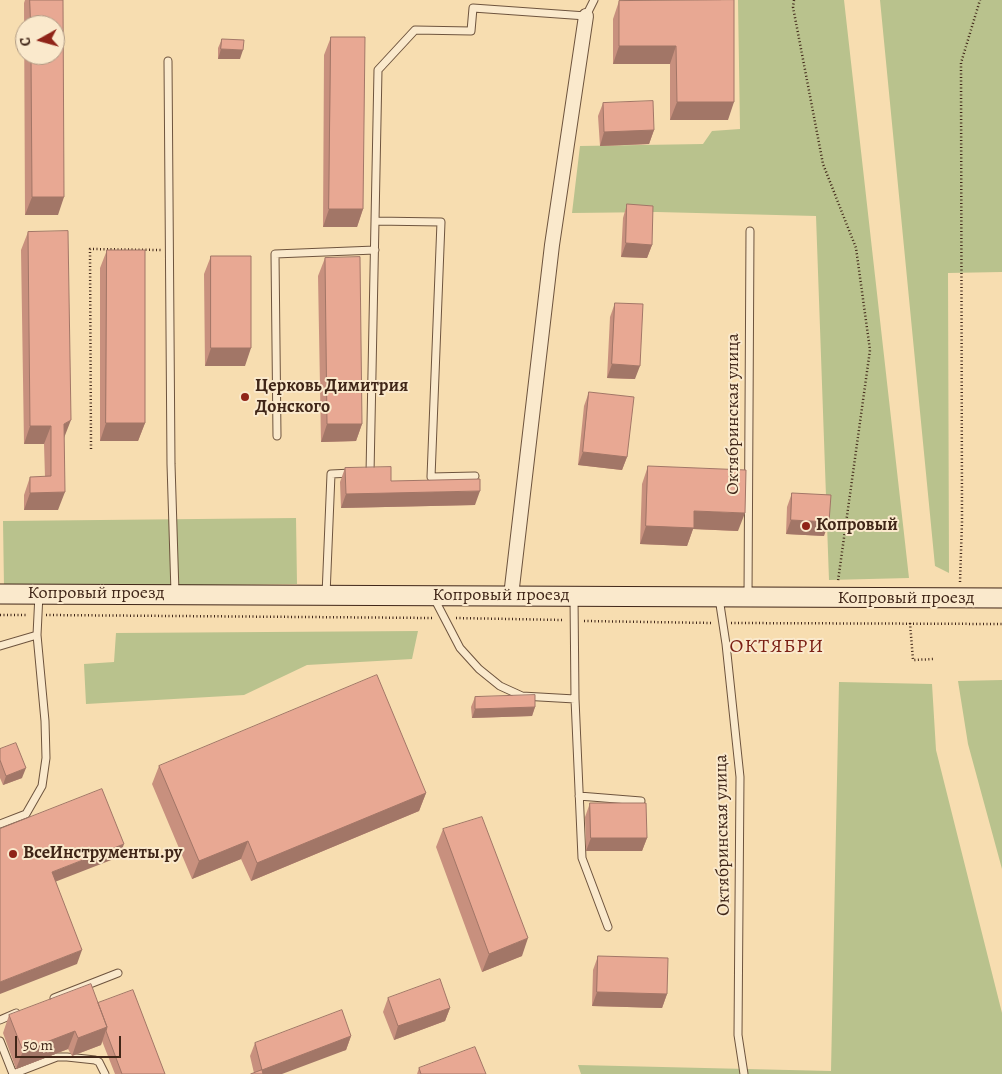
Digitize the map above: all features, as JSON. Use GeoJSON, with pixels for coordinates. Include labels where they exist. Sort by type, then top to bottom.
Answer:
{"type":"FeatureCollection","features":[{"type":"Feature","properties":{"kind":"main road","name":"Копровый проезд"},"geometry":{"type":"LineString","coordinates":[[0,594],[835,599],[1002,598]]}},
{"type":"Feature","properties":{"kind":"street"},"geometry":{"type":"LineString","coordinates":[[511,596],[552,245],[586,16]]}},
{"type":"Feature","properties":{"kind":"lane"},"geometry":{"type":"LineString","coordinates":[[326,595],[331,474],[370,473],[378,70],[415,30],[471,31],[473,8],[586,16],[594,0]]}},
{"type":"Feature","properties":{"kind":"lane"},"geometry":{"type":"LineString","coordinates":[[168,61],[171,464],[175,594]]}},
{"type":"Feature","properties":{"kind":"lane"},"geometry":{"type":"LineString","coordinates":[[375,221],[441,222],[432,476],[475,476]]}},
{"type":"Feature","properties":{"kind":"lane","name":"Октябринская улица"},"geometry":{"type":"LineString","coordinates":[[748,597],[750,231]]}},
{"type":"Feature","properties":{"kind":"lane"},"geometry":{"type":"LineString","coordinates":[[277,436],[275,254],[374,250]]}},
{"type":"Feature","properties":{"kind":"lane"},"geometry":{"type":"LineString","coordinates":[[0,824],[26,814],[42,786],[46,758],[45,722],[37,635],[39,594]]}},
{"type":"Feature","properties":{"kind":"lane"},"geometry":{"type":"LineString","coordinates":[[432,596],[460,648],[500,686],[522,696],[575,699]]}},
{"type":"Feature","properties":{"kind":"lane"},"geometry":{"type":"LineString","coordinates":[[574,596],[575,699],[582,858],[608,927]]}},
{"type":"Feature","properties":{"kind":"lane","name":"Октябринская улица"},"geometry":{"type":"LineString","coordinates":[[719,597],[740,776],[738,1035],[744,1074]]}},
{"type":"Feature","properties":{"kind":"lane"},"geometry":{"type":"LineString","coordinates":[[0,646],[37,635]]}},
{"type":"Feature","properties":{"kind":"lane"},"geometry":{"type":"LineString","coordinates":[[579,796],[641,801]]}},
{"type":"Feature","properties":{"kind":"lane"},"geometry":{"type":"LineString","coordinates":[[45,1002],[118,972]]}},
{"type":"Feature","properties":{"kind":"lane"},"geometry":{"type":"LineString","coordinates":[[0,1020],[27,1009]]}},
{"type":"Feature","properties":{"kind":"lane"},"geometry":{"type":"LineString","coordinates":[[0,1041],[13,1074],[57,1058],[67,1057],[95,1060],[99,1062],[106,1074]]}},
{"type":"Feature","properties":{"kind":"path"},"geometry":{"type":"LineString","coordinates":[[794,0],[793,8],[823,164],[856,248],[870,350],[835,599]]}},
{"type":"Feature","properties":{"kind":"path"},"geometry":{"type":"LineString","coordinates":[[959,598],[962,522],[961,63],[980,0]]}},
{"type":"Feature","properties":{"kind":"path"},"geometry":{"type":"LineString","coordinates":[[91,449],[90,249],[170,250]]}},
{"type":"Feature","properties":{"kind":"path"},"geometry":{"type":"LineString","coordinates":[[0,615],[444,618],[723,623],[1002,624]]}},
{"type":"Feature","properties":{"kind":"path"},"geometry":{"type":"LineString","coordinates":[[910,623],[913,660],[934,659]]}},
{"type":"Feature","properties":{"kind":"green space"},"geometry":{"type":"Polygon","coordinates":[[[738,0],[844,0],[909,578],[829,580],[816,216],[657,212],[572,213],[580,146],[703,144],[712,131],[740,129],[738,0]]]}},
{"type":"Feature","properties":{"kind":"green space"},"geometry":{"type":"Polygon","coordinates":[[[880,0],[1002,0],[1002,272],[948,273],[949,573],[935,566],[880,0]]]}},
{"type":"Feature","properties":{"kind":"green space"},"geometry":{"type":"Polygon","coordinates":[[[296,518],[297,584],[4,587],[3,521],[296,518]]]}},
{"type":"Feature","properties":{"kind":"green space"},"geometry":{"type":"Polygon","coordinates":[[[418,631],[412,659],[307,665],[244,695],[86,704],[84,664],[114,662],[116,633],[418,631]]]}},
{"type":"Feature","properties":{"kind":"green space"},"geometry":{"type":"Polygon","coordinates":[[[1002,680],[1002,869],[968,744],[958,681],[1002,680]]]}},
{"type":"Feature","properties":{"kind":"green space"},"geometry":{"type":"Polygon","coordinates":[[[839,682],[932,684],[936,750],[1002,1013],[1002,1074],[581,1074],[578,1065],[831,1071],[839,682]]]}},
{"type":"Feature","properties":{"kind":"building"},"geometry":{"type":"Polygon","coordinates":[[[30,0],[63,0],[63,15],[31,15],[30,0]]]}},
{"type":"Feature","properties":{"kind":"building"},"geometry":{"type":"Polygon","coordinates":[[[734,0],[734,102],[677,102],[676,46],[619,46],[619,1],[734,0]]]}},
{"type":"Feature","properties":{"kind":"building"},"geometry":{"type":"Polygon","coordinates":[[[331,37],[365,37],[363,209],[329,209],[331,37]]]}},
{"type":"Feature","properties":{"kind":"building"},"geometry":{"type":"Polygon","coordinates":[[[222,39],[244,40],[243,50],[221,49],[222,39]]]}},
{"type":"Feature","properties":{"kind":"building"},"geometry":{"type":"Polygon","coordinates":[[[31,65],[63,65],[64,197],[32,197],[31,65]]]}},
{"type":"Feature","properties":{"kind":"building"},"geometry":{"type":"Polygon","coordinates":[[[653,101],[654,130],[604,132],[603,103],[653,101]]]}},
{"type":"Feature","properties":{"kind":"building"},"geometry":{"type":"Polygon","coordinates":[[[627,204],[653,206],[652,245],[626,243],[627,204]]]}},
{"type":"Feature","properties":{"kind":"building"},"geometry":{"type":"Polygon","coordinates":[[[68,231],[71,420],[64,424],[65,492],[30,493],[30,477],[51,476],[51,426],[30,426],[28,232],[68,231]]]}},
{"type":"Feature","properties":{"kind":"building"},"geometry":{"type":"Polygon","coordinates":[[[107,250],[145,250],[145,423],[106,423],[107,250]]]}},
{"type":"Feature","properties":{"kind":"building"},"geometry":{"type":"Polygon","coordinates":[[[211,256],[251,256],[251,348],[211,348],[211,256]]]}},
{"type":"Feature","properties":{"kind":"building"},"geometry":{"type":"Polygon","coordinates":[[[360,257],[362,424],[327,424],[325,258],[360,257]]]}},
{"type":"Feature","properties":{"kind":"building"},"geometry":{"type":"Polygon","coordinates":[[[615,303],[643,304],[640,366],[612,364],[615,303]]]}},
{"type":"Feature","properties":{"kind":"building"},"geometry":{"type":"Polygon","coordinates":[[[589,392],[634,397],[627,457],[583,452],[589,392]]]}},
{"type":"Feature","properties":{"kind":"building"},"geometry":{"type":"Polygon","coordinates":[[[648,466],[746,470],[745,513],[694,511],[694,528],[646,526],[648,466]]]}},
{"type":"Feature","properties":{"kind":"building"},"geometry":{"type":"Polygon","coordinates":[[[391,467],[391,481],[480,479],[480,491],[346,494],[345,468],[391,467]]]}},
{"type":"Feature","properties":{"kind":"building"},"geometry":{"type":"Polygon","coordinates":[[[792,493],[831,495],[829,522],[791,520],[792,493]]]}},
{"type":"Feature","properties":{"kind":"building"},"geometry":{"type":"Polygon","coordinates":[[[377,675],[426,793],[257,863],[248,841],[199,861],[159,766],[377,675]]]}},
{"type":"Feature","properties":{"kind":"building"},"geometry":{"type":"Polygon","coordinates":[[[535,695],[535,707],[475,709],[475,697],[535,695]]]}},
{"type":"Feature","properties":{"kind":"building"},"geometry":{"type":"Polygon","coordinates":[[[16,743],[26,768],[6,776],[0,760],[0,749],[16,743]]]}},
{"type":"Feature","properties":{"kind":"building"},"geometry":{"type":"Polygon","coordinates":[[[102,789],[124,844],[52,872],[82,950],[0,982],[0,829],[102,789]]]}},
{"type":"Feature","properties":{"kind":"building"},"geometry":{"type":"Polygon","coordinates":[[[590,803],[646,803],[647,838],[591,838],[590,803]]]}},
{"type":"Feature","properties":{"kind":"building"},"geometry":{"type":"Polygon","coordinates":[[[482,817],[528,938],[489,954],[443,829],[482,817]]]}},
{"type":"Feature","properties":{"kind":"building"},"geometry":{"type":"Polygon","coordinates":[[[598,956],[668,958],[667,994],[597,992],[598,956]]]}},
{"type":"Feature","properties":{"kind":"building"},"geometry":{"type":"Polygon","coordinates":[[[440,979],[450,1008],[398,1026],[388,998],[440,979]]]}},
{"type":"Feature","properties":{"kind":"building"},"geometry":{"type":"Polygon","coordinates":[[[91,984],[107,1027],[78,1038],[75,1031],[23,1051],[9,1015],[91,984]]]}},
{"type":"Feature","properties":{"kind":"building"},"geometry":{"type":"Polygon","coordinates":[[[133,990],[165,1074],[122,1074],[98,1003],[133,990]]]}},
{"type":"Feature","properties":{"kind":"building"},"geometry":{"type":"Polygon","coordinates":[[[342,1010],[351,1036],[262,1070],[255,1043],[342,1010]]]}},
{"type":"Feature","properties":{"kind":"building"},"geometry":{"type":"Polygon","coordinates":[[[475,1047],[486,1074],[421,1074],[419,1068],[475,1047]]]}},
{"type":"Feature","properties":{"kind":"building"},"geometry":{"type":"Polygon","coordinates":[[[262,1070],[263,1074],[251,1074],[262,1070]]]}},
{"type":"Feature","properties":{"kind":"place","name":"Церковь Димитрия Донского"},"geometry":{"type":"Point","coordinates":[245,397]}},
{"type":"Feature","properties":{"kind":"place","name":"Копровый"},"geometry":{"type":"Point","coordinates":[806,526]}},
{"type":"Feature","properties":{"kind":"place","name":"ВсеИнструменты.ру"},"geometry":{"type":"Point","coordinates":[13,854]}},
{"type":"Feature","properties":{"kind":"district","name":"ОКТЯБРИ"},"geometry":{"type":"Point","coordinates":[777,647]}}]}
